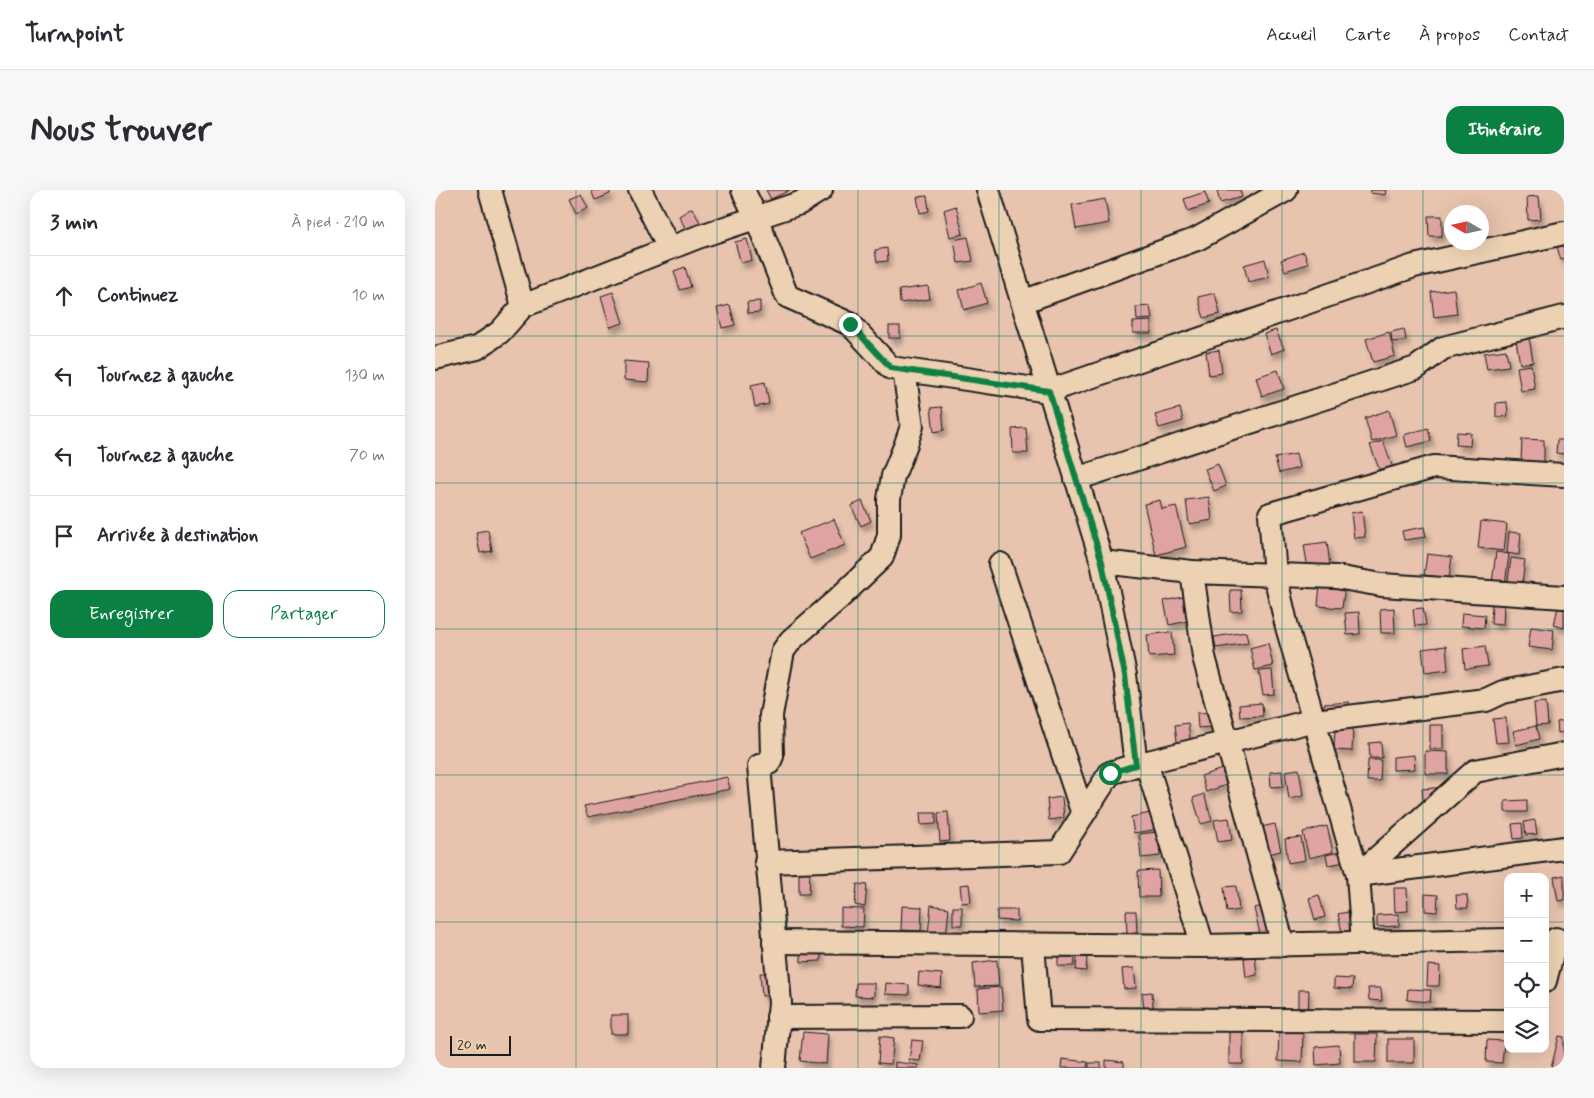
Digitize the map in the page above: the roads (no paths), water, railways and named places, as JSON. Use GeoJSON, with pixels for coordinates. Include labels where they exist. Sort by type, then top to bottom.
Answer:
{"type":"FeatureCollection","features":[{"type":"Feature","properties":{"kind":"street"},"geometry":{"type":"LineString","coordinates":[[490,190],[523,306]]}},
{"type":"Feature","properties":{"kind":"street"},"geometry":{"type":"LineString","coordinates":[[640,190],[669,248]]}},
{"type":"Feature","properties":{"kind":"street"},"geometry":{"type":"LineString","coordinates":[[743,190],[756,217],[787,296],[850,324],[891,368],[1049,391],[1414,266],[1564,232]]}},
{"type":"Feature","properties":{"kind":"street"},"geometry":{"type":"LineString","coordinates":[[435,358],[477,348],[499,332],[523,306],[669,248],[800,203],[821,190]]}},
{"type":"Feature","properties":{"kind":"street"},"geometry":{"type":"LineString","coordinates":[[988,190],[1102,562],[1141,764],[1203,946]]}},
{"type":"Feature","properties":{"kind":"street"},"geometry":{"type":"LineString","coordinates":[[1022,302],[1197,240],[1286,190]]}},
{"type":"Feature","properties":{"kind":"street"},"geometry":{"type":"LineString","coordinates":[[1077,479],[1416,368],[1443,348],[1564,317]]}},
{"type":"Feature","properties":{"kind":"street"},"geometry":{"type":"LineString","coordinates":[[774,1068],[780,1003],[759,766],[769,763],[772,756],[771,715],[783,651],[791,640],[882,557],[889,535],[889,498],[893,476],[912,426],[904,370]]}},
{"type":"Feature","properties":{"kind":"street"},"geometry":{"type":"LineString","coordinates":[[1363,943],[1358,875],[1287,627],[1275,575],[1270,514],[1434,467],[1564,475]]}},
{"type":"Feature","properties":{"kind":"street"},"geometry":{"type":"LineString","coordinates":[[1102,562],[1192,572],[1336,577],[1382,584],[1564,597]]}},
{"type":"Feature","properties":{"kind":"street"},"geometry":{"type":"LineString","coordinates":[[1000,564],[1083,814]]}},
{"type":"Feature","properties":{"kind":"street"},"geometry":{"type":"LineString","coordinates":[[1192,572],[1204,657],[1283,945]]}},
{"type":"Feature","properties":{"kind":"street"},"geometry":{"type":"LineString","coordinates":[[767,862],[1059,852],[1110,773],[1227,742],[1313,722],[1486,700],[1503,692],[1564,680]]}},
{"type":"Feature","properties":{"kind":"street"},"geometry":{"type":"LineString","coordinates":[[1358,875],[1475,771],[1564,754]]}},
{"type":"Feature","properties":{"kind":"street"},"geometry":{"type":"LineString","coordinates":[[1358,875],[1564,848]]}},
{"type":"Feature","properties":{"kind":"street"},"geometry":{"type":"LineString","coordinates":[[1549,964],[1555,939]]}},
{"type":"Feature","properties":{"kind":"street"},"geometry":{"type":"LineString","coordinates":[[774,942],[1203,946],[1504,940]]}},
{"type":"Feature","properties":{"kind":"street"},"geometry":{"type":"LineString","coordinates":[[1033,945],[1039,1019],[1504,1021]]}},
{"type":"Feature","properties":{"kind":"street"},"geometry":{"type":"LineString","coordinates":[[779,1017],[960,1016]]}}]}
